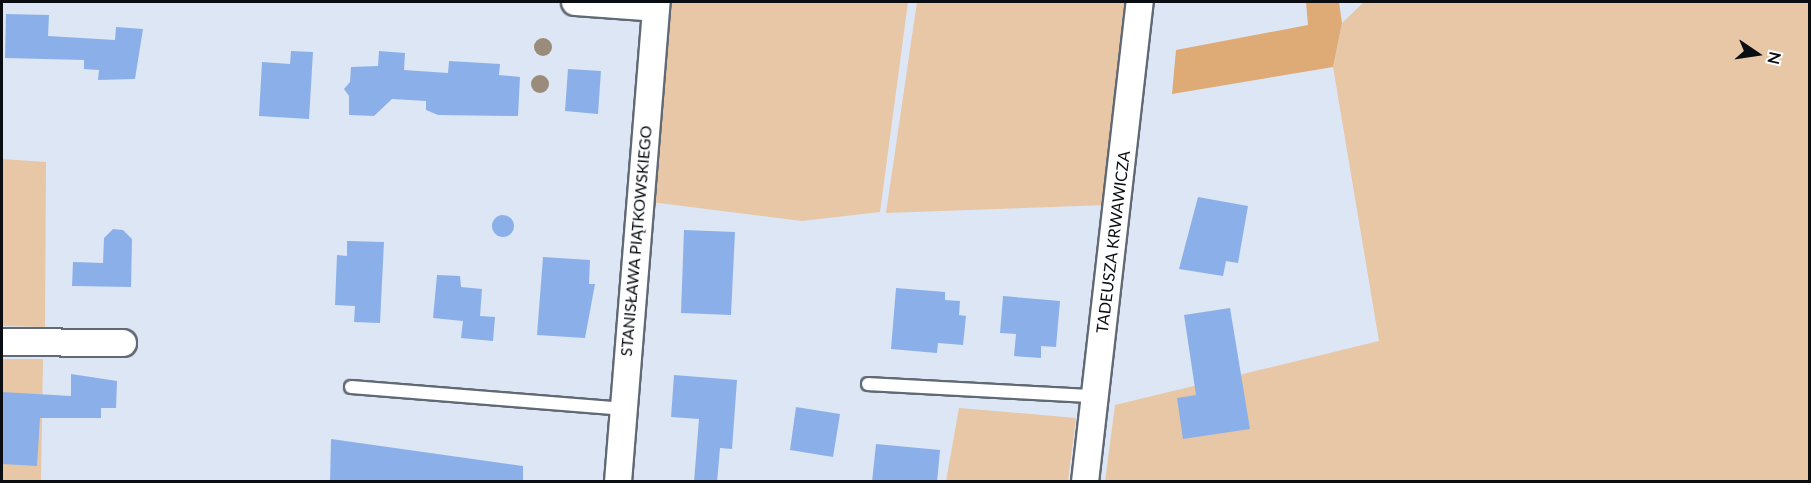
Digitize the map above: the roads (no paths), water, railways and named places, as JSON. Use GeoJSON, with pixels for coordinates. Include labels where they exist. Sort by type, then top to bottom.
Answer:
{"type":"FeatureCollection","features":[{"type":"Feature","properties":{"kind":"street"},"geometry":{"type":"LineString","coordinates":[[575,2],[656,4]]}},
{"type":"Feature","properties":{"kind":"street","name":"TADEUSZA KRWAWICZA"},"geometry":{"type":"LineString","coordinates":[[1085,482],[1093,396],[1140,2]]}},
{"type":"Feature","properties":{"kind":"street","name":"STANISŁAWA PIĄTKOWSKIEGO"},"geometry":{"type":"LineString","coordinates":[[618,482],[656,4]]}},
{"type":"Feature","properties":{"kind":"street"},"geometry":{"type":"LineString","coordinates":[[2,342],[123,343]]}},
{"type":"Feature","properties":{"kind":"lane"},"geometry":{"type":"LineString","coordinates":[[868,384],[1093,396]]}},
{"type":"Feature","properties":{"kind":"lane"},"geometry":{"type":"LineString","coordinates":[[351,387],[622,409]]}}]}
